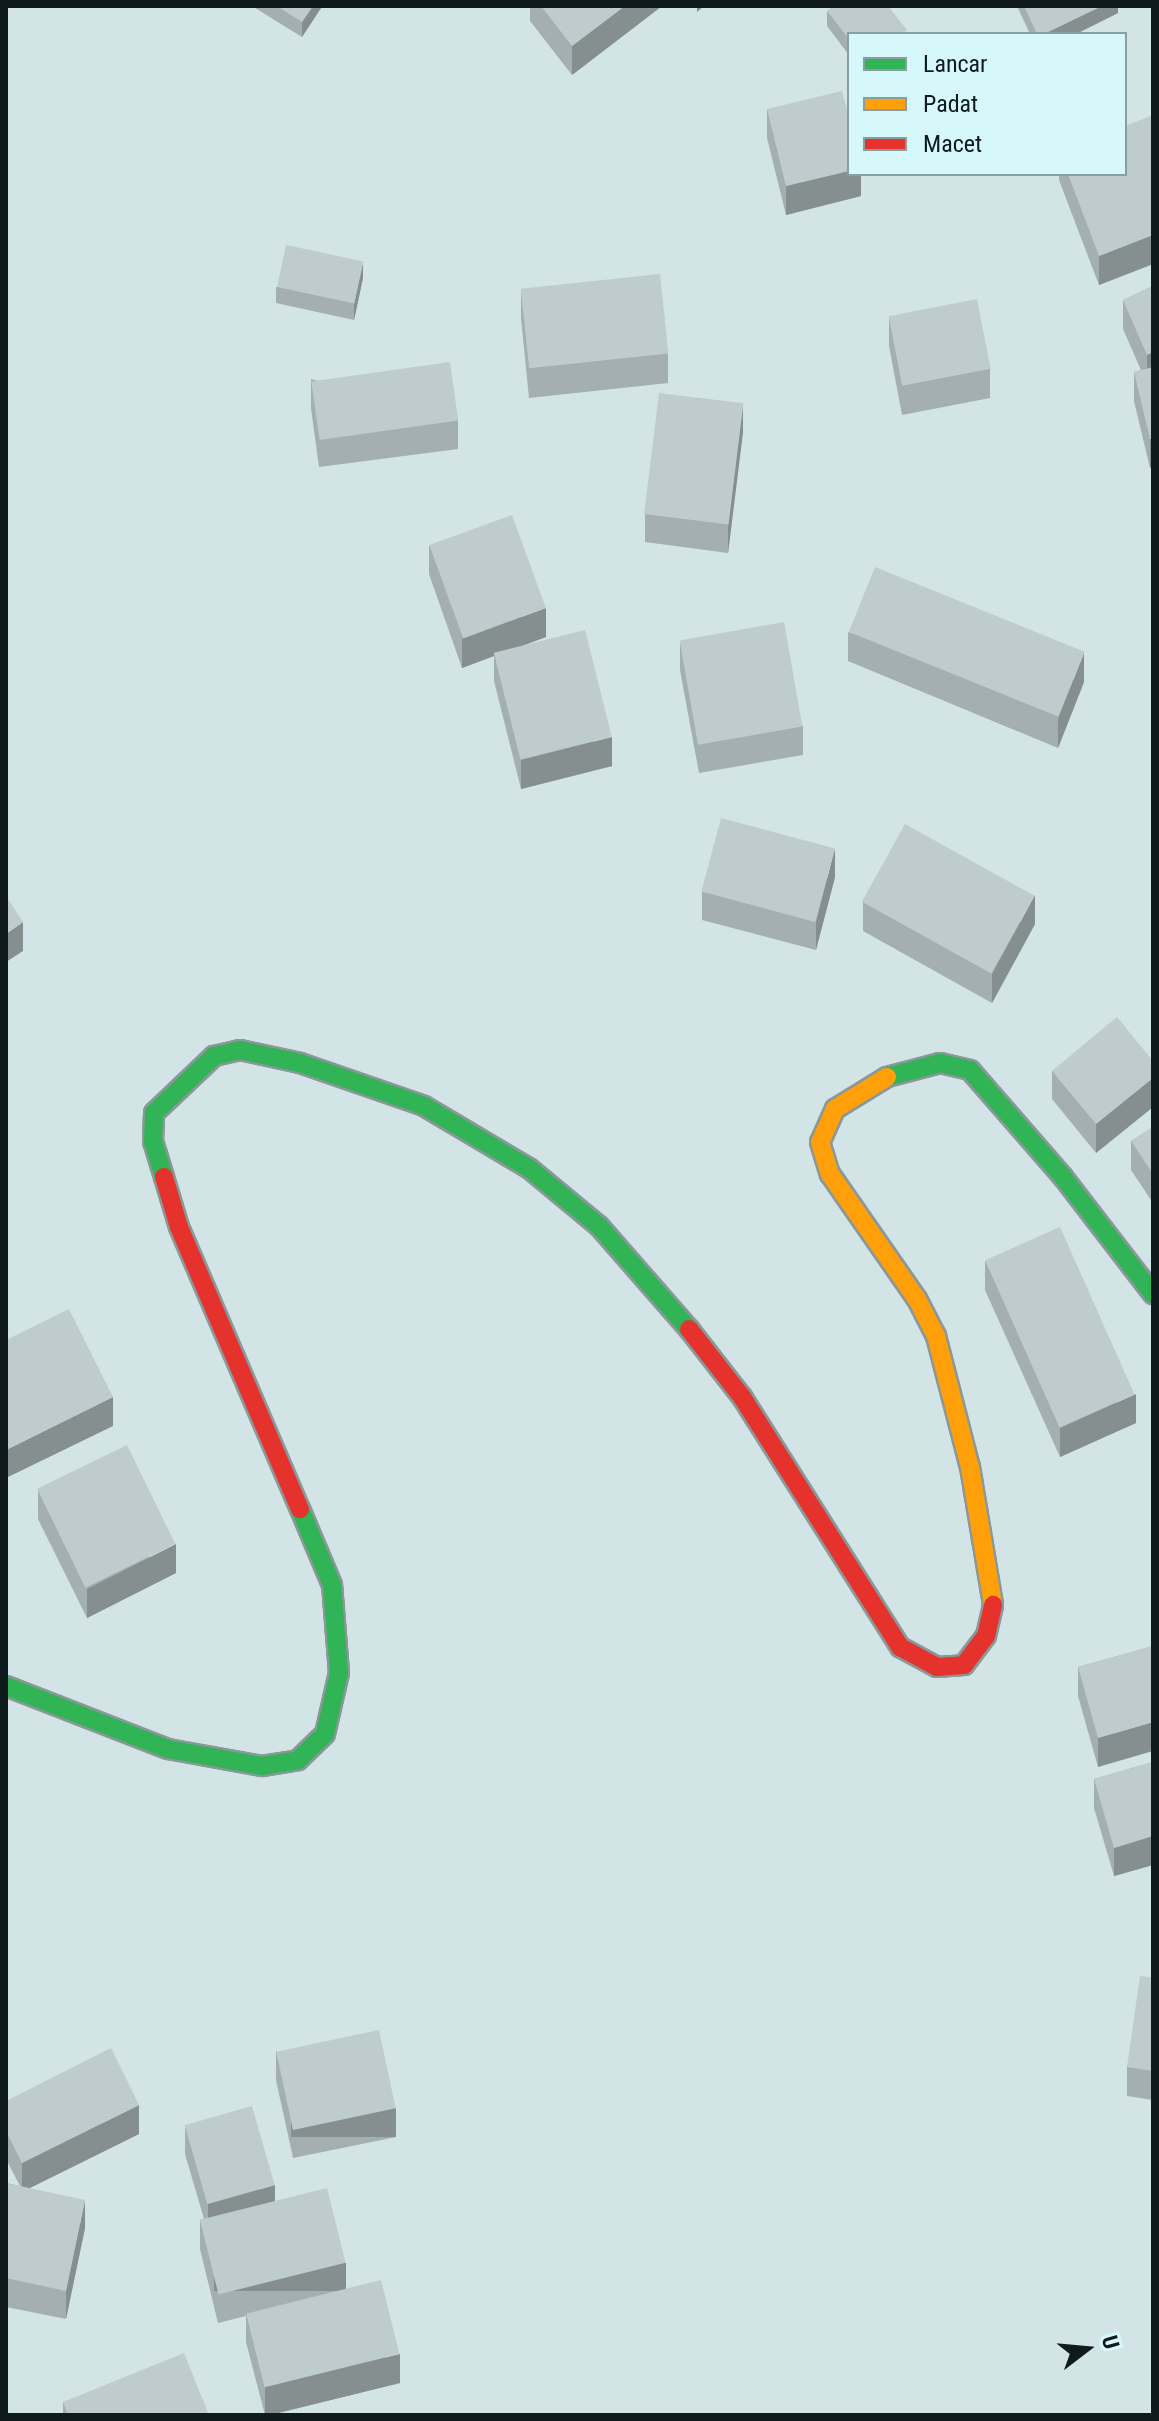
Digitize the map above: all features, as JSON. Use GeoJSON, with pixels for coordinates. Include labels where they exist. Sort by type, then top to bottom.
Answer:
{"type":"FeatureCollection","features":[{"type":"Feature","properties":{"kind":"street"},"geometry":{"type":"LineString","coordinates":[[6,1686],[168,1749],[262,1766],[298,1760],[325,1734],[339,1673],[332,1585],[179,1227],[153,1142],[154,1113],[214,1056],[240,1050],[300,1063],[424,1106],[530,1169],[599,1226],[653,1283],[742,1397],[811,1513],[900,1647],[937,1667],[964,1665],[986,1636],[993,1604],[972,1480],[956,1399],[936,1336],[917,1299],[830,1174],[820,1142],[835,1109],[854,1093],[898,1071],[940,1063],[970,1070],[1063,1177],[1153,1294]]}},
{"type":"Feature","properties":{"kind":"building"},"geometry":{"type":"Polygon","coordinates":[[[277,6],[313,6],[302,22],[277,6]]]}},
{"type":"Feature","properties":{"kind":"building"},"geometry":{"type":"Polygon","coordinates":[[[541,6],[625,6],[572,46],[541,6]]]}},
{"type":"Feature","properties":{"kind":"building"},"geometry":{"type":"Polygon","coordinates":[[[833,6],[888,6],[907,30],[847,32],[847,36],[827,11],[833,6]]]}},
{"type":"Feature","properties":{"kind":"building"},"geometry":{"type":"Polygon","coordinates":[[[1024,6],[1102,6],[1048,32],[1036,32],[1024,6]]]}},
{"type":"Feature","properties":{"kind":"building"},"geometry":{"type":"Polygon","coordinates":[[[842,91],[847,110],[847,171],[786,186],[767,109],[842,91]]]}},
{"type":"Feature","properties":{"kind":"building"},"geometry":{"type":"Polygon","coordinates":[[[1153,115],[1153,235],[1099,256],[1069,176],[1127,176],[1127,125],[1153,115]]]}},
{"type":"Feature","properties":{"kind":"building"},"geometry":{"type":"Polygon","coordinates":[[[286,245],[363,261],[354,303],[277,287],[286,245]]]}},
{"type":"Feature","properties":{"kind":"building"},"geometry":{"type":"Polygon","coordinates":[[[660,274],[668,354],[529,368],[521,289],[660,274]]]}},
{"type":"Feature","properties":{"kind":"building"},"geometry":{"type":"Polygon","coordinates":[[[1153,286],[1153,352],[1147,355],[1123,300],[1153,286]]]}},
{"type":"Feature","properties":{"kind":"building"},"geometry":{"type":"Polygon","coordinates":[[[977,299],[991,369],[902,386],[889,316],[977,299]]]}},
{"type":"Feature","properties":{"kind":"building"},"geometry":{"type":"Polygon","coordinates":[[[450,362],[458,420],[320,440],[311,381],[450,362]]]}},
{"type":"Feature","properties":{"kind":"building"},"geometry":{"type":"Polygon","coordinates":[[[1153,367],[1153,439],[1150,439],[1134,372],[1153,367]]]}},
{"type":"Feature","properties":{"kind":"building"},"geometry":{"type":"Polygon","coordinates":[[[659,393],[743,403],[728,524],[644,514],[659,393]]]}},
{"type":"Feature","properties":{"kind":"building"},"geometry":{"type":"Polygon","coordinates":[[[512,515],[546,608],[463,638],[429,545],[512,515]]]}},
{"type":"Feature","properties":{"kind":"building"},"geometry":{"type":"Polygon","coordinates":[[[875,567],[1085,652],[1058,717],[849,632],[875,567]]]}},
{"type":"Feature","properties":{"kind":"building"},"geometry":{"type":"Polygon","coordinates":[[[784,622],[802,726],[698,745],[680,640],[784,622]]]}},
{"type":"Feature","properties":{"kind":"building"},"geometry":{"type":"Polygon","coordinates":[[[585,630],[612,737],[520,759],[494,653],[585,630]]]}},
{"type":"Feature","properties":{"kind":"building"},"geometry":{"type":"Polygon","coordinates":[[[721,818],[835,849],[815,922],[701,891],[721,818]]]}},
{"type":"Feature","properties":{"kind":"building"},"geometry":{"type":"Polygon","coordinates":[[[905,824],[1034,896],[991,974],[862,902],[905,824]]]}},
{"type":"Feature","properties":{"kind":"building"},"geometry":{"type":"Polygon","coordinates":[[[6,896],[23,922],[6,934],[6,896]]]}},
{"type":"Feature","properties":{"kind":"building"},"geometry":{"type":"Polygon","coordinates":[[[1117,1017],[1153,1061],[1153,1078],[1096,1124],[1052,1071],[1117,1017]]]}},
{"type":"Feature","properties":{"kind":"building"},"geometry":{"type":"Polygon","coordinates":[[[1153,1127],[1153,1174],[1131,1141],[1153,1127]]]}},
{"type":"Feature","properties":{"kind":"building"},"geometry":{"type":"Polygon","coordinates":[[[1060,1227],[1134,1394],[1060,1428],[985,1260],[1060,1227]]]}},
{"type":"Feature","properties":{"kind":"building"},"geometry":{"type":"Polygon","coordinates":[[[69,1309],[113,1397],[6,1450],[6,1340],[69,1309]]]}},
{"type":"Feature","properties":{"kind":"building"},"geometry":{"type":"Polygon","coordinates":[[[127,1445],[175,1544],[85,1588],[37,1489],[127,1445]]]}},
{"type":"Feature","properties":{"kind":"building"},"geometry":{"type":"Polygon","coordinates":[[[1153,1646],[1153,1722],[1098,1738],[1078,1667],[1153,1646]]]}},
{"type":"Feature","properties":{"kind":"building"},"geometry":{"type":"Polygon","coordinates":[[[1153,1762],[1153,1836],[1114,1848],[1094,1779],[1153,1762]]]}},
{"type":"Feature","properties":{"kind":"building"},"geometry":{"type":"Polygon","coordinates":[[[1140,1976],[1153,1978],[1153,2071],[1127,2067],[1140,1976]]]}},
{"type":"Feature","properties":{"kind":"building"},"geometry":{"type":"Polygon","coordinates":[[[379,2030],[396,2108],[293,2130],[276,2052],[379,2030]]]}},
{"type":"Feature","properties":{"kind":"building"},"geometry":{"type":"Polygon","coordinates":[[[111,2048],[139,2105],[22,2163],[6,2131],[6,2101],[111,2048]]]}},
{"type":"Feature","properties":{"kind":"building"},"geometry":{"type":"Polygon","coordinates":[[[252,2106],[275,2185],[207,2204],[185,2125],[252,2106]]]}},
{"type":"Feature","properties":{"kind":"building"},"geometry":{"type":"Polygon","coordinates":[[[6,2183],[85,2200],[66,2291],[6,2278],[6,2183]]]}},
{"type":"Feature","properties":{"kind":"building"},"geometry":{"type":"Polygon","coordinates":[[[327,2188],[346,2263],[219,2294],[200,2220],[327,2188]]]}},
{"type":"Feature","properties":{"kind":"building"},"geometry":{"type":"Polygon","coordinates":[[[381,2280],[399,2354],[265,2387],[246,2314],[381,2280]]]}},
{"type":"Feature","properties":{"kind":"building"},"geometry":{"type":"Polygon","coordinates":[[[184,2353],[209,2415],[68,2415],[63,2402],[184,2353]]]}},
{"type":"Feature","properties":{"kind":"traffic: fast"},"geometry":{"type":"LineString","coordinates":[[164,1177],[153,1142],[154,1113],[214,1056],[240,1050],[300,1063],[424,1106],[530,1169],[599,1226],[689,1329]]}},
{"type":"Feature","properties":{"kind":"traffic: fast"},"geometry":{"type":"LineString","coordinates":[[887,1077],[940,1063],[970,1070],[1063,1177],[1153,1294]]}},
{"type":"Feature","properties":{"kind":"traffic: fast"},"geometry":{"type":"LineString","coordinates":[[6,1686],[168,1749],[262,1766],[298,1760],[325,1734],[339,1673],[332,1585],[300,1509]]}},
{"type":"Feature","properties":{"kind":"traffic: slow"},"geometry":{"type":"LineString","coordinates":[[887,1077],[835,1109],[820,1142],[830,1174],[917,1299],[936,1336],[970,1467],[993,1605]]}},
{"type":"Feature","properties":{"kind":"traffic: jam"},"geometry":{"type":"LineString","coordinates":[[164,1177],[179,1227],[300,1509]]}},
{"type":"Feature","properties":{"kind":"traffic: jam"},"geometry":{"type":"LineString","coordinates":[[689,1329],[742,1397],[900,1647],[937,1667],[964,1665],[986,1636],[993,1605]]}}]}
